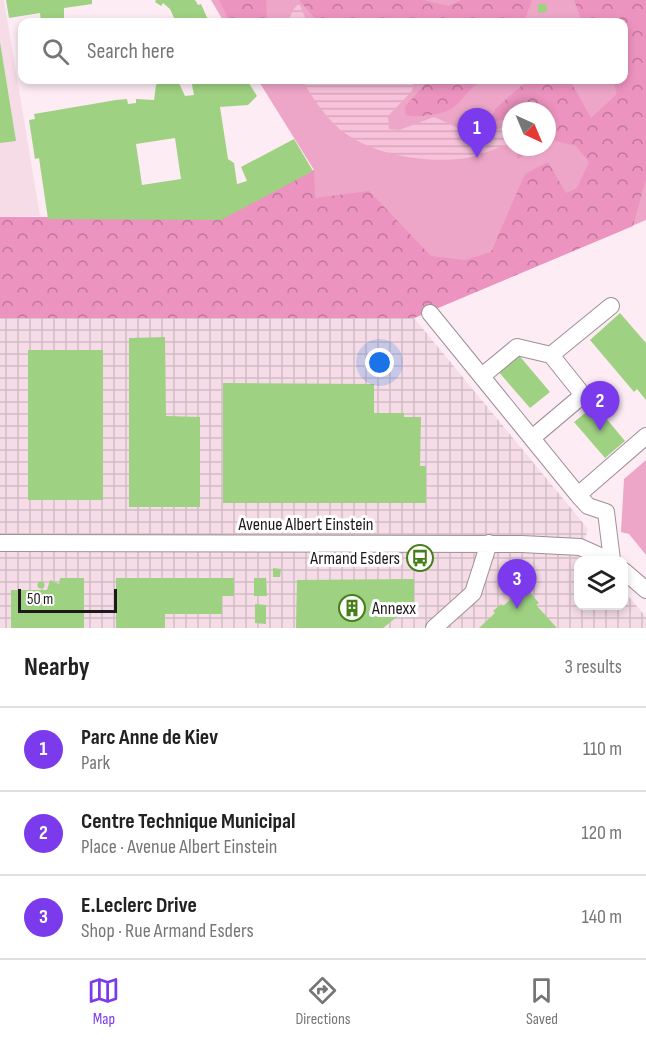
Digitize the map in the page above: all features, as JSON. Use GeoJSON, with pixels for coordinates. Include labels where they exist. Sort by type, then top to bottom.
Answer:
{"type":"FeatureCollection","features":[{"type":"Feature","properties":{"kind":"street"},"geometry":{"type":"LineString","coordinates":[[551,355],[611,306]]}},
{"type":"Feature","properties":{"kind":"street"},"geometry":{"type":"LineString","coordinates":[[430,313],[588,506],[613,512],[610,556]]}},
{"type":"Feature","properties":{"kind":"street"},"geometry":{"type":"LineString","coordinates":[[482,376],[517,347],[551,355],[583,395],[532,438]]}},
{"type":"Feature","properties":{"kind":"street"},"geometry":{"type":"LineString","coordinates":[[578,495],[646,436]]}},
{"type":"Feature","properties":{"kind":"street","name":"Avenue Albert Einstein"},"geometry":{"type":"LineString","coordinates":[[0,543],[489,543],[580,547],[599,556]]}},
{"type":"Feature","properties":{"kind":"street"},"geometry":{"type":"LineString","coordinates":[[434,628],[472,593],[489,543]]}},
{"type":"Feature","properties":{"kind":"street"},"geometry":{"type":"LineString","coordinates":[[628,574],[646,590]]}},
{"type":"Feature","properties":{"kind":"shaded area"},"geometry":{"type":"Polygon","coordinates":[[[0,0],[4,0],[40,216],[0,217],[0,0]]]}},
{"type":"Feature","properties":{"kind":"shaded area"},"geometry":{"type":"Polygon","coordinates":[[[211,0],[646,0],[646,220],[414,318],[0,318],[0,217],[220,218],[314,170],[260,84],[628,84],[628,18],[222,18],[211,0]]]}},
{"type":"Feature","properties":{"kind":"shaded area"},"geometry":{"type":"Polygon","coordinates":[[[299,3],[305,18],[290,18],[299,3]]]}},
{"type":"Feature","properties":{"kind":"shaded area"},"geometry":{"type":"Polygon","coordinates":[[[305,84],[413,84],[412,91],[388,116],[389,129],[399,130],[434,117],[474,135],[502,128],[502,146],[473,157],[451,160],[397,155],[363,144],[348,135],[335,125],[305,84]]]}},
{"type":"Feature","properties":{"kind":"shaded area"},"geometry":{"type":"Polygon","coordinates":[[[0,318],[414,318],[588,529],[579,556],[574,556],[574,610],[628,610],[628,596],[646,617],[646,628],[0,628],[0,318]]]}},
{"type":"Feature","properties":{"kind":"shaded area"},"geometry":{"type":"Polygon","coordinates":[[[646,460],[646,555],[629,534],[621,532],[624,479],[646,460]]]}},
{"type":"Feature","properties":{"kind":"green space"},"geometry":{"type":"Polygon","coordinates":[[[219,0],[266,0],[267,18],[228,18],[219,0]]]}},
{"type":"Feature","properties":{"kind":"green space"},"geometry":{"type":"Polygon","coordinates":[[[299,0],[423,0],[448,6],[461,0],[532,0],[525,18],[315,18],[299,0]]]}},
{"type":"Feature","properties":{"kind":"green space"},"geometry":{"type":"Polygon","coordinates":[[[574,0],[646,0],[646,179],[633,226],[414,318],[0,318],[0,217],[220,218],[314,170],[315,198],[369,191],[431,256],[465,260],[491,252],[525,174],[548,162],[566,193],[577,188],[589,162],[576,146],[556,141],[556,102],[503,102],[523,84],[572,84],[591,118],[617,94],[614,84],[628,84],[628,18],[581,18],[574,0]]]}},
{"type":"Feature","properties":{"kind":"green space"},"geometry":{"type":"Polygon","coordinates":[[[425,84],[478,84],[450,110],[444,112],[431,115],[406,115],[405,107],[425,84]]]}},
{"type":"Feature","properties":{"kind":"green space"},"geometry":{"type":"Polygon","coordinates":[[[502,103],[502,120],[490,122],[495,109],[502,103]]]}},
{"type":"Feature","properties":{"kind":"building"},"geometry":{"type":"Polygon","coordinates":[[[6,0],[92,0],[92,4],[64,8],[64,18],[41,18],[40,13],[9,18],[6,0]]]}},
{"type":"Feature","properties":{"kind":"building"},"geometry":{"type":"Polygon","coordinates":[[[156,0],[195,0],[198,5],[201,4],[207,18],[174,18],[170,9],[163,3],[161,6],[155,2],[156,0]]]}},
{"type":"Feature","properties":{"kind":"building"},"geometry":{"type":"Polygon","coordinates":[[[538,4],[546,4],[547,12],[538,13],[538,4]]]}},
{"type":"Feature","properties":{"kind":"building"},"geometry":{"type":"Polygon","coordinates":[[[0,42],[16,141],[0,143],[0,42]]]}},
{"type":"Feature","properties":{"kind":"building"},"geometry":{"type":"Polygon","coordinates":[[[157,84],[179,84],[185,96],[194,95],[192,84],[250,84],[257,96],[248,105],[220,107],[228,159],[234,163],[237,184],[247,181],[241,167],[294,139],[313,171],[221,220],[48,219],[39,158],[35,159],[29,120],[35,119],[34,114],[116,100],[127,99],[128,104],[136,103],[136,99],[154,100],[157,84]],[[175,138],[136,144],[142,185],[181,179],[175,138]]]}},
{"type":"Feature","properties":{"kind":"building"},"geometry":{"type":"Polygon","coordinates":[[[620,313],[646,343],[646,400],[637,389],[634,392],[590,340],[620,313]]]}},
{"type":"Feature","properties":{"kind":"building"},"geometry":{"type":"Polygon","coordinates":[[[165,337],[166,416],[200,417],[200,507],[129,507],[129,338],[165,337]]]}},
{"type":"Feature","properties":{"kind":"building"},"geometry":{"type":"Polygon","coordinates":[[[28,350],[103,350],[103,500],[28,500],[28,350]]]}},
{"type":"Feature","properties":{"kind":"building"},"geometry":{"type":"Polygon","coordinates":[[[517,353],[550,392],[530,408],[497,370],[517,353]]]}},
{"type":"Feature","properties":{"kind":"building"},"geometry":{"type":"Polygon","coordinates":[[[223,383],[374,384],[374,413],[404,413],[404,417],[421,417],[420,466],[426,466],[426,503],[223,503],[223,383]]]}},
{"type":"Feature","properties":{"kind":"building"},"geometry":{"type":"Polygon","coordinates":[[[595,405],[625,441],[605,458],[574,422],[595,405]]]}},
{"type":"Feature","properties":{"kind":"building"},"geometry":{"type":"Polygon","coordinates":[[[273,568],[281,569],[280,577],[273,577],[273,568]]]}},
{"type":"Feature","properties":{"kind":"building"},"geometry":{"type":"Polygon","coordinates":[[[60,578],[84,578],[84,628],[11,628],[11,590],[47,590],[50,580],[59,584],[60,578]]]}},
{"type":"Feature","properties":{"kind":"building"},"geometry":{"type":"Polygon","coordinates":[[[116,578],[234,578],[234,596],[222,596],[222,614],[165,614],[165,628],[116,628],[116,578]]]}},
{"type":"Feature","properties":{"kind":"building"},"geometry":{"type":"Polygon","coordinates":[[[254,578],[266,578],[267,596],[254,596],[254,578]]]}},
{"type":"Feature","properties":{"kind":"building","name":"Annexx"},"geometry":{"type":"Polygon","coordinates":[[[414,579],[414,603],[383,628],[296,628],[297,580],[414,579]]]}},
{"type":"Feature","properties":{"kind":"building"},"geometry":{"type":"Polygon","coordinates":[[[41,582],[44,585],[41,588],[38,585],[41,582]]]}},
{"type":"Feature","properties":{"kind":"building"},"geometry":{"type":"Polygon","coordinates":[[[525,587],[539,603],[536,605],[557,628],[479,628],[495,613],[493,611],[501,604],[503,606],[525,587]]]}},
{"type":"Feature","properties":{"kind":"building"},"geometry":{"type":"Polygon","coordinates":[[[255,604],[266,605],[266,624],[255,623],[255,604]]]}},
{"type":"Feature","properties":{"kind":"place","name":"Parc Anne de Kiev"},"geometry":{"type":"Point","coordinates":[477,158]}},
{"type":"Feature","properties":{"kind":"place","name":"Centre Technique Municipal"},"geometry":{"type":"Point","coordinates":[600,431]}},
{"type":"Feature","properties":{"kind":"place","name":"Armand Esders"},"geometry":{"type":"Point","coordinates":[420,558]}},
{"type":"Feature","properties":{"kind":"place","name":"Annexx"},"geometry":{"type":"Point","coordinates":[352,608]}},
{"type":"Feature","properties":{"kind":"place","name":"E.Leclerc Drive"},"geometry":{"type":"Point","coordinates":[517,609]}}]}
